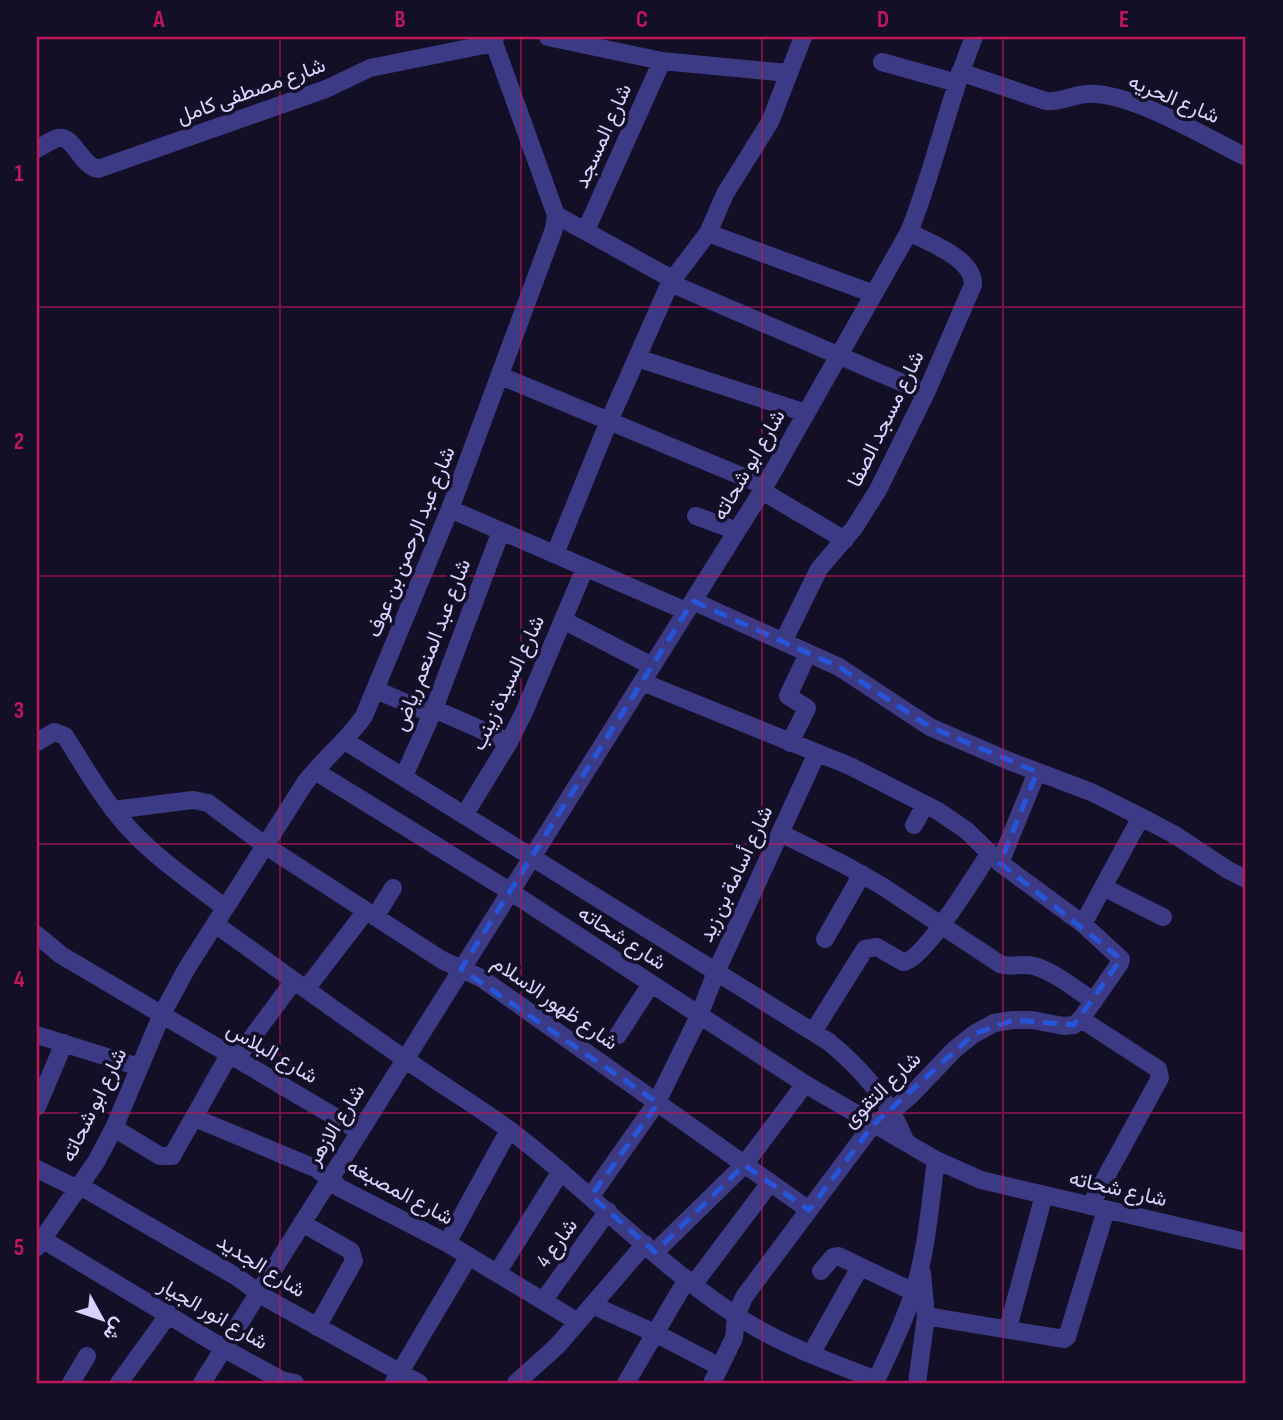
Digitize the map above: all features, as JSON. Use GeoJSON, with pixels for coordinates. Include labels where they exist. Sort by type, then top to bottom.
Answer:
{"type":"FeatureCollection","features":[{"type":"Feature","properties":{"kind":"street"},"geometry":{"type":"LineString","coordinates":[[548,37],[662,61],[788,73]]}},
{"type":"Feature","properties":{"kind":"street"},"geometry":{"type":"LineString","coordinates":[[555,554],[609,421],[671,281],[708,233],[725,194],[770,122],[803,37]]}},
{"type":"Feature","properties":{"kind":"street","name":"شارع ابو شحاته"},"geometry":{"type":"LineString","coordinates":[[511,892],[764,488],[909,232],[926,186],[958,78],[974,37]]}},
{"type":"Feature","properties":{"kind":"street"},"geometry":{"type":"LineString","coordinates":[[495,40],[553,200],[556,215],[671,281],[926,393]]}},
{"type":"Feature","properties":{"kind":"street","name":"شارع مصطفى كامل"},"geometry":{"type":"LineString","coordinates":[[37,149],[57,138],[63,138],[89,166],[98,169],[326,89],[370,68],[495,40]]}},
{"type":"Feature","properties":{"kind":"street","name":"شارع المسجد"},"geometry":{"type":"LineString","coordinates":[[586,230],[662,61]]}},
{"type":"Feature","properties":{"kind":"street"},"geometry":{"type":"LineString","coordinates":[[882,62],[1053,102],[1061,85]]}},
{"type":"Feature","properties":{"kind":"street","name":"شارع الحريه"},"geometry":{"type":"LineString","coordinates":[[1053,102],[1078,94],[1106,95],[1153,111],[1246,157]]}},
{"type":"Feature","properties":{"kind":"street","name":"شارع عبد الرحمن بن عوف"},"geometry":{"type":"LineString","coordinates":[[162,1014],[225,908],[315,771],[345,741],[364,716],[450,509],[501,376],[554,229],[556,215]]}},
{"type":"Feature","properties":{"kind":"street","name":"شارع مسجد الصفا"},"geometry":{"type":"LineString","coordinates":[[783,642],[819,569],[845,540],[874,496],[926,393],[973,285],[974,279],[965,263],[909,232]]}},
{"type":"Feature","properties":{"kind":"street"},"geometry":{"type":"LineString","coordinates":[[708,233],[874,294]]}},
{"type":"Feature","properties":{"kind":"street"},"geometry":{"type":"LineString","coordinates":[[637,358],[806,413]]}},
{"type":"Feature","properties":{"kind":"street"},"geometry":{"type":"LineString","coordinates":[[501,376],[764,488],[845,540]]}},
{"type":"Feature","properties":{"kind":"street"},"geometry":{"type":"LineString","coordinates":[[450,509],[585,568],[808,653],[863,681],[913,718],[930,727],[1091,792],[1175,835],[1246,879]]}},
{"type":"Feature","properties":{"kind":"street"},"geometry":{"type":"LineString","coordinates":[[696,516],[737,531]]}},
{"type":"Feature","properties":{"kind":"street","name":"شارع عبد المنعم رياض"},"geometry":{"type":"LineString","coordinates":[[404,776],[433,712],[501,531]]}},
{"type":"Feature","properties":{"kind":"street","name":"شارع السيدة زينب"},"geometry":{"type":"LineString","coordinates":[[465,814],[509,742],[538,682],[585,568]]}},
{"type":"Feature","properties":{"kind":"street"},"geometry":{"type":"LineString","coordinates":[[563,620],[652,666]]}},
{"type":"Feature","properties":{"kind":"street"},"geometry":{"type":"LineString","coordinates":[[790,743],[807,708],[788,696],[808,653]]}},
{"type":"Feature","properties":{"kind":"street"},"geometry":{"type":"LineString","coordinates":[[642,682],[850,766],[925,805],[966,830],[994,858],[1119,954],[1120,964],[1081,1019],[1158,1069],[1160,1078],[1098,1208],[1067,1337],[1063,1339],[926,1316]]}},
{"type":"Feature","properties":{"kind":"street"},"geometry":{"type":"LineString","coordinates":[[376,690],[509,742]]}},
{"type":"Feature","properties":{"kind":"street"},"geometry":{"type":"LineString","coordinates":[[37,742],[54,732],[65,736],[113,810],[141,842],[225,908]]}},
{"type":"Feature","properties":{"kind":"street","name":"شارع شحاته"},"geometry":{"type":"LineString","coordinates":[[345,741],[838,1049],[861,1071],[891,1112],[905,1140]]}},
{"type":"Feature","properties":{"kind":"street","name":"شارع أسامة بن زيد"},"geometry":{"type":"LineString","coordinates":[[591,1196],[657,1102],[699,1016],[716,972],[817,753]]}},
{"type":"Feature","properties":{"kind":"street","name":"شارع شحاته"},"geometry":{"type":"LineString","coordinates":[[315,771],[511,892],[805,1084],[936,1160],[981,1180],[1246,1242]]}},
{"type":"Feature","properties":{"kind":"street"},"geometry":{"type":"LineString","coordinates":[[813,1032],[865,949],[877,947],[906,963],[942,925],[994,858],[1037,772]]}},
{"type":"Feature","properties":{"kind":"street","name":"شارع ظهور الاسلام"},"geometry":{"type":"LineString","coordinates":[[113,810],[200,800],[208,803],[266,846],[442,961],[481,978],[809,1210]]}},
{"type":"Feature","properties":{"kind":"street"},"geometry":{"type":"LineString","coordinates":[[914,825],[925,805]]}},
{"type":"Feature","properties":{"kind":"street"},"geometry":{"type":"LineString","coordinates":[[1083,924],[1141,817]]}},
{"type":"Feature","properties":{"kind":"street"},"geometry":{"type":"LineString","coordinates":[[780,833],[862,874],[1000,964],[1028,965],[1042,969],[1094,1002]]}},
{"type":"Feature","properties":{"kind":"street"},"geometry":{"type":"LineString","coordinates":[[825,939],[862,874]]}},
{"type":"Feature","properties":{"kind":"street"},"geometry":{"type":"LineString","coordinates":[[1103,887],[1163,917]]}},
{"type":"Feature","properties":{"kind":"street"},"geometry":{"type":"LineString","coordinates":[[114,1128],[160,1156],[168,1158],[176,1154],[232,1057],[393,888]]}},
{"type":"Feature","properties":{"kind":"street","name":"شارع الازهر"},"geometry":{"type":"LineString","coordinates":[[202,1383],[460,969],[511,892]]}},
{"type":"Feature","properties":{"kind":"street"},"geometry":{"type":"LineString","coordinates":[[215,924],[404,1059],[509,1130],[591,1196],[690,1282],[736,1316],[771,1336],[876,1382],[914,1292],[936,1160]]}},
{"type":"Feature","properties":{"kind":"street","name":"شارع البلاس"},"geometry":{"type":"LineString","coordinates":[[39,944],[359,1130]]}},
{"type":"Feature","properties":{"kind":"street"},"geometry":{"type":"LineString","coordinates":[[618,1035],[651,984]]}},
{"type":"Feature","properties":{"kind":"street","name":"شارع ابو شحاته"},"geometry":{"type":"LineString","coordinates":[[39,1241],[96,1162],[114,1128],[162,1014]]}},
{"type":"Feature","properties":{"kind":"street","name":"شارع التقوى"},"geometry":{"type":"LineString","coordinates":[[716,1375],[734,1338],[736,1316],[744,1297],[873,1125],[929,1078],[955,1049],[994,1023],[1032,1020],[1064,1026],[1074,1025],[1081,1019]]}},
{"type":"Feature","properties":{"kind":"street"},"geometry":{"type":"LineString","coordinates":[[37,1035],[139,1067]]}},
{"type":"Feature","properties":{"kind":"street"},"geometry":{"type":"LineString","coordinates":[[37,1107],[64,1043]]}},
{"type":"Feature","properties":{"kind":"street"},"geometry":{"type":"LineString","coordinates":[[516,1383],[545,1358],[592,1305],[650,1248],[744,1165],[805,1084]]}},
{"type":"Feature","properties":{"kind":"street","name":"شارع المصبغه"},"geometry":{"type":"LineString","coordinates":[[195,1118],[317,1169],[329,1180],[447,1243],[578,1322]]}},
{"type":"Feature","properties":{"kind":"street"},"geometry":{"type":"LineString","coordinates":[[447,1243],[509,1130]]}},
{"type":"Feature","properties":{"kind":"street","name":"شارع الجديد"},"geometry":{"type":"LineString","coordinates":[[37,1169],[79,1188],[237,1277],[397,1378],[419,1383]]}},
{"type":"Feature","properties":{"kind":"street"},"geometry":{"type":"LineString","coordinates":[[497,1273],[561,1171]]}},
{"type":"Feature","properties":{"kind":"street"},"geometry":{"type":"LineString","coordinates":[[626,1383],[690,1282],[770,1183]]}},
{"type":"Feature","properties":{"kind":"street"},"geometry":{"type":"LineString","coordinates":[[1008,1328],[1044,1195]]}},
{"type":"Feature","properties":{"kind":"street","name":"شارع 4"},"geometry":{"type":"LineString","coordinates":[[544,1301],[608,1211]]}},
{"type":"Feature","properties":{"kind":"street"},"geometry":{"type":"LineString","coordinates":[[302,1223],[351,1251],[354,1256],[354,1261],[317,1327]]}},
{"type":"Feature","properties":{"kind":"street","name":"شارع انور الجيار"},"geometry":{"type":"LineString","coordinates":[[39,1241],[169,1314],[223,1348],[282,1380],[295,1383]]}},
{"type":"Feature","properties":{"kind":"street"},"geometry":{"type":"LineString","coordinates":[[397,1378],[469,1256]]}},
{"type":"Feature","properties":{"kind":"street"},"geometry":{"type":"LineString","coordinates":[[821,1271],[836,1256],[914,1292]]}},
{"type":"Feature","properties":{"kind":"street"},"geometry":{"type":"LineString","coordinates":[[917,1383],[926,1316],[921,1262]]}},
{"type":"Feature","properties":{"kind":"street"},"geometry":{"type":"LineString","coordinates":[[811,1354],[860,1266]]}},
{"type":"Feature","properties":{"kind":"street"},"geometry":{"type":"LineString","coordinates":[[592,1305],[657,1334],[716,1375]]}},
{"type":"Feature","properties":{"kind":"street"},"geometry":{"type":"LineString","coordinates":[[126,1381],[169,1314]]}},
{"type":"Feature","properties":{"kind":"street"},"geometry":{"type":"LineString","coordinates":[[71,1383],[87,1356]]}},
{"type":"Feature","properties":{"kind":"highlighted area"},"geometry":{"type":"Polygon","coordinates":[[[693,601],[839,667],[930,727],[1037,772],[1000,863],[1121,959],[1074,1025],[1013,1020],[974,1034],[873,1125],[809,1210],[744,1165],[655,1252],[591,1196],[658,1103],[461,969],[693,601]]]}}]}
